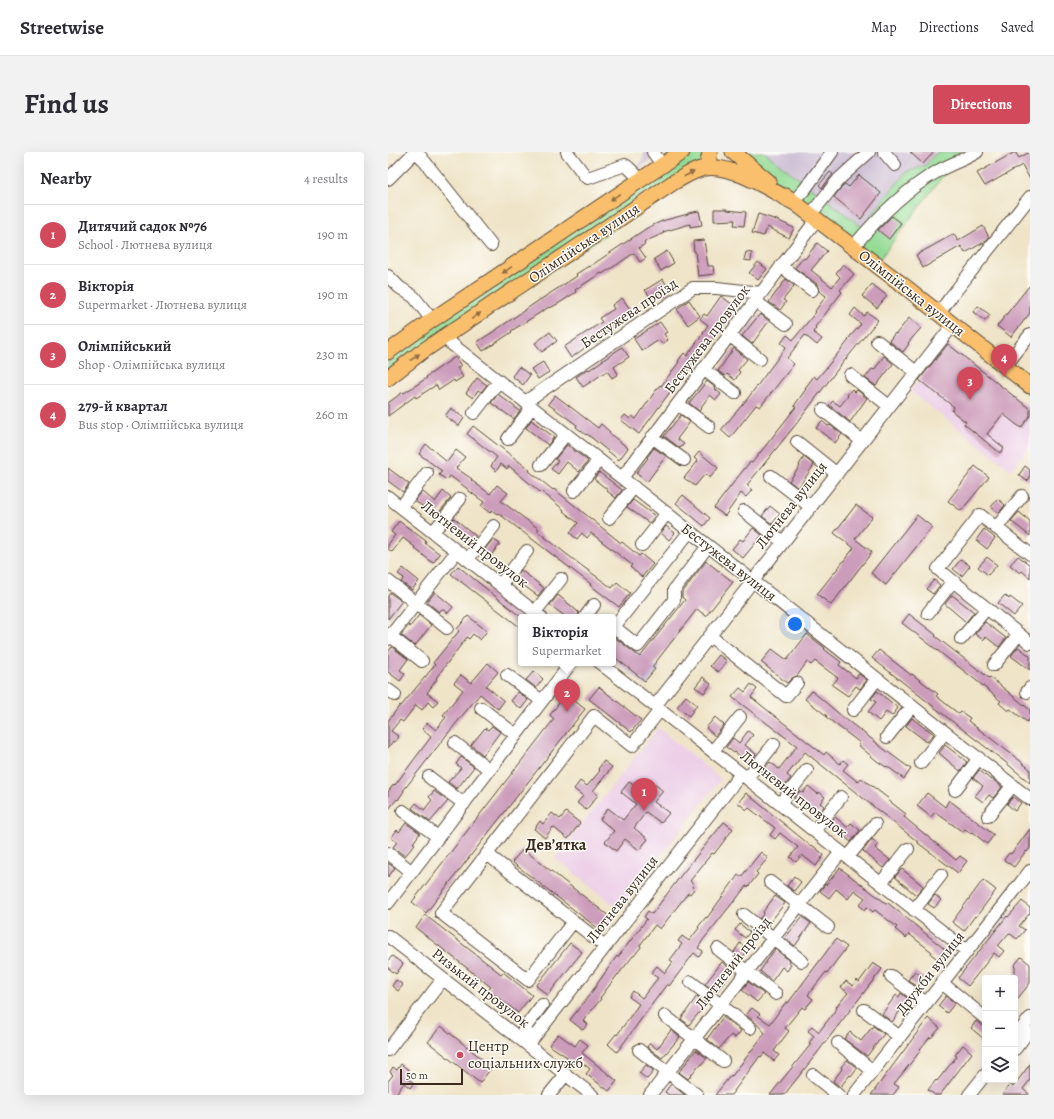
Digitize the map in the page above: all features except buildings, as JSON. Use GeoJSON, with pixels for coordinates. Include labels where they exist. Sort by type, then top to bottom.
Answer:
{"type":"FeatureCollection","features":[{"type":"Feature","properties":{"kind":"main road","name":"Олімпійська вулиця"},"geometry":{"type":"LineString","coordinates":[[388,352],[432,320],[682,152]]}},
{"type":"Feature","properties":{"kind":"main road"},"geometry":{"type":"LineString","coordinates":[[707,168],[710,152]]}},
{"type":"Feature","properties":{"kind":"main road","name":"Олімпійська вулиця"},"geometry":{"type":"LineString","coordinates":[[733,152],[793,202]]}},
{"type":"Feature","properties":{"kind":"main road"},"geometry":{"type":"LineString","coordinates":[[662,165],[674,182]]}},
{"type":"Feature","properties":{"kind":"main road","name":"Олімпійська вулиця"},"geometry":{"type":"LineString","coordinates":[[388,378],[420,353],[674,182],[696,170],[718,168],[732,171],[752,180],[793,202],[814,216],[1030,386]]}},
{"type":"Feature","properties":{"kind":"main road","name":"Бестужева вулиця"},"geometry":{"type":"LineString","coordinates":[[432,320],[444,338]]}},
{"type":"Feature","properties":{"kind":"street"},"geometry":{"type":"LineString","coordinates":[[388,179],[416,152],[491,245]]}},
{"type":"Feature","properties":{"kind":"street"},"geometry":{"type":"LineString","coordinates":[[567,152],[586,178],[625,166],[628,167],[641,180]]}},
{"type":"Feature","properties":{"kind":"street"},"geometry":{"type":"LineString","coordinates":[[653,152],[662,165]]}},
{"type":"Feature","properties":{"kind":"street","name":"Бестужева провулок"},"geometry":{"type":"LineString","coordinates":[[622,478],[781,266],[839,178],[869,152]]}},
{"type":"Feature","properties":{"kind":"street"},"geometry":{"type":"LineString","coordinates":[[884,152],[895,165]]}},
{"type":"Feature","properties":{"kind":"street"},"geometry":{"type":"LineString","coordinates":[[854,246],[905,193],[939,171],[977,152]]}},
{"type":"Feature","properties":{"kind":"street"},"geometry":{"type":"LineString","coordinates":[[793,202],[805,189],[826,154]]}},
{"type":"Feature","properties":{"kind":"street"},"geometry":{"type":"LineString","coordinates":[[939,313],[1030,197]]}},
{"type":"Feature","properties":{"kind":"street"},"geometry":{"type":"LineString","coordinates":[[781,266],[812,290]]}},
{"type":"Feature","properties":{"kind":"street"},"geometry":{"type":"LineString","coordinates":[[388,276],[399,287],[414,297],[432,320]]}},
{"type":"Feature","properties":{"kind":"street","name":"Бестужева проїзд"},"geometry":{"type":"LineString","coordinates":[[508,439],[529,405],[693,288],[717,288],[758,297]]}},
{"type":"Feature","properties":{"kind":"street"},"geometry":{"type":"LineString","coordinates":[[758,297],[786,324]]}},
{"type":"Feature","properties":{"kind":"street","name":"Лютнева вулиця"},"geometry":{"type":"LineString","coordinates":[[486,854],[594,716],[632,746],[657,708],[710,636],[953,325]]}},
{"type":"Feature","properties":{"kind":"street"},"geometry":{"type":"LineString","coordinates":[[729,335],[760,359]]}},
{"type":"Feature","properties":{"kind":"street"},"geometry":{"type":"LineString","coordinates":[[1005,366],[1030,335]]}},
{"type":"Feature","properties":{"kind":"street","name":"Бестужева вулиця"},"geometry":{"type":"LineString","coordinates":[[444,338],[1030,799]]}},
{"type":"Feature","properties":{"kind":"street"},"geometry":{"type":"LineString","coordinates":[[877,341],[916,372]]}},
{"type":"Feature","properties":{"kind":"street"},"geometry":{"type":"LineString","coordinates":[[703,369],[735,393]]}},
{"type":"Feature","properties":{"kind":"street"},"geometry":{"type":"LineString","coordinates":[[850,375],[889,406]]}},
{"type":"Feature","properties":{"kind":"street"},"geometry":{"type":"LineString","coordinates":[[474,413],[499,381]]}},
{"type":"Feature","properties":{"kind":"street"},"geometry":{"type":"LineString","coordinates":[[678,404],[709,427]]}},
{"type":"Feature","properties":{"kind":"street"},"geometry":{"type":"LineString","coordinates":[[823,410],[862,441]]}},
{"type":"Feature","properties":{"kind":"street"},"geometry":{"type":"LineString","coordinates":[[542,466],[566,434]]}},
{"type":"Feature","properties":{"kind":"street"},"geometry":{"type":"LineString","coordinates":[[652,437],[684,460]]}},
{"type":"Feature","properties":{"kind":"street"},"geometry":{"type":"LineString","coordinates":[[797,442],[837,474]]}},
{"type":"Feature","properties":{"kind":"street"},"geometry":{"type":"LineString","coordinates":[[574,491],[599,460]]}},
{"type":"Feature","properties":{"kind":"street"},"geometry":{"type":"LineString","coordinates":[[401,507],[427,473]]}},
{"type":"Feature","properties":{"kind":"street"},"geometry":{"type":"LineString","coordinates":[[771,476],[811,507]]}},
{"type":"Feature","properties":{"kind":"street"},"geometry":{"type":"LineString","coordinates":[[609,518],[634,487]]}},
{"type":"Feature","properties":{"kind":"street"},"geometry":{"type":"LineString","coordinates":[[996,528],[1022,496]]}},
{"type":"Feature","properties":{"kind":"street","name":"Лютневий провулок"},"geometry":{"type":"LineString","coordinates":[[388,497],[537,614]]}},
{"type":"Feature","properties":{"kind":"street"},"geometry":{"type":"LineString","coordinates":[[433,532],[460,499]]}},
{"type":"Feature","properties":{"kind":"street"},"geometry":{"type":"LineString","coordinates":[[744,511],[783,542]]}},
{"type":"Feature","properties":{"kind":"street"},"geometry":{"type":"LineString","coordinates":[[642,545],[667,513]]}},
{"type":"Feature","properties":{"kind":"street"},"geometry":{"type":"LineString","coordinates":[[1030,554],[980,515],[938,569],[1030,643]]}},
{"type":"Feature","properties":{"kind":"street"},"geometry":{"type":"LineString","coordinates":[[468,559],[494,526]]}},
{"type":"Feature","properties":{"kind":"street"},"geometry":{"type":"LineString","coordinates":[[616,624],[690,531]]}},
{"type":"Feature","properties":{"kind":"street"},"geometry":{"type":"LineString","coordinates":[[616,630],[638,646],[674,600],[674,590],[708,546]]}},
{"type":"Feature","properties":{"kind":"street"},"geometry":{"type":"LineString","coordinates":[[422,660],[389,636],[457,551]]}},
{"type":"Feature","properties":{"kind":"street"},"geometry":{"type":"LineString","coordinates":[[500,585],[527,551]]}},
{"type":"Feature","properties":{"kind":"street"},"geometry":{"type":"LineString","coordinates":[[539,614],[561,579]]}},
{"type":"Feature","properties":{"kind":"street"},"geometry":{"type":"LineString","coordinates":[[388,581],[447,628]]}},
{"type":"Feature","properties":{"kind":"street"},"geometry":{"type":"LineString","coordinates":[[928,613],[953,581]]}},
{"type":"Feature","properties":{"kind":"street"},"geometry":{"type":"LineString","coordinates":[[587,614],[594,605]]}},
{"type":"Feature","properties":{"kind":"street"},"geometry":{"type":"LineString","coordinates":[[961,639],[986,608]]}},
{"type":"Feature","properties":{"kind":"street"},"geometry":{"type":"LineString","coordinates":[[994,665],[1019,634]]}},
{"type":"Feature","properties":{"kind":"street"},"geometry":{"type":"LineString","coordinates":[[710,636],[786,696],[797,684]]}},
{"type":"Feature","properties":{"kind":"street"},"geometry":{"type":"LineString","coordinates":[[388,903],[569,666]]}},
{"type":"Feature","properties":{"kind":"street","name":"Лютневий провулок"},"geometry":{"type":"LineString","coordinates":[[604,666],[967,951]]}},
{"type":"Feature","properties":{"kind":"street"},"geometry":{"type":"LineString","coordinates":[[507,675],[542,701]]}},
{"type":"Feature","properties":{"kind":"street"},"geometry":{"type":"LineString","coordinates":[[853,710],[878,679]]}},
{"type":"Feature","properties":{"kind":"street"},"geometry":{"type":"LineString","coordinates":[[887,737],[912,706]]}},
{"type":"Feature","properties":{"kind":"street"},"geometry":{"type":"LineString","coordinates":[[481,708],[516,735]]}},
{"type":"Feature","properties":{"kind":"street"},"geometry":{"type":"LineString","coordinates":[[713,751],[740,717]]}},
{"type":"Feature","properties":{"kind":"street"},"geometry":{"type":"LineString","coordinates":[[921,763],[945,732]]}},
{"type":"Feature","properties":{"kind":"street"},"geometry":{"type":"LineString","coordinates":[[455,743],[490,770]]}},
{"type":"Feature","properties":{"kind":"street","name":"Лютнева вулиця"},"geometry":{"type":"LineString","coordinates":[[530,1042],[605,946],[744,776],[774,744]]}},
{"type":"Feature","properties":{"kind":"street"},"geometry":{"type":"LineString","coordinates":[[955,790],[979,758]]}},
{"type":"Feature","properties":{"kind":"street"},"geometry":{"type":"LineString","coordinates":[[780,804],[807,770]]}},
{"type":"Feature","properties":{"kind":"street"},"geometry":{"type":"LineString","coordinates":[[429,777],[464,804]]}},
{"type":"Feature","properties":{"kind":"street"},"geometry":{"type":"LineString","coordinates":[[988,816],[1013,785]]}},
{"type":"Feature","properties":{"kind":"street"},"geometry":{"type":"LineString","coordinates":[[814,831],[841,797]]}},
{"type":"Feature","properties":{"kind":"street"},"geometry":{"type":"LineString","coordinates":[[403,810],[438,837]]}},
{"type":"Feature","properties":{"kind":"street","name":"Лютневий проїзд"},"geometry":{"type":"LineString","coordinates":[[650,1095],[799,904],[874,824]]}},
{"type":"Feature","properties":{"kind":"street"},"geometry":{"type":"LineString","coordinates":[[881,883],[908,849]]}},
{"type":"Feature","properties":{"kind":"street"},"geometry":{"type":"LineString","coordinates":[[388,853],[412,872]]}},
{"type":"Feature","properties":{"kind":"street"},"geometry":{"type":"LineString","coordinates":[[574,922],[528,980],[441,913],[486,854],[574,922],[605,946]]}},
{"type":"Feature","properties":{"kind":"street","name":"Дружби вулиця"},"geometry":{"type":"LineString","coordinates":[[854,1095],[1030,871]]}},
{"type":"Feature","properties":{"kind":"street"},"geometry":{"type":"LineString","coordinates":[[914,910],[941,875]]}},
{"type":"Feature","properties":{"kind":"street"},"geometry":{"type":"LineString","coordinates":[[770,882],[828,927]]}},
{"type":"Feature","properties":{"kind":"street"},"geometry":{"type":"LineString","coordinates":[[744,915],[802,961]]}},
{"type":"Feature","properties":{"kind":"street","name":"Ризький провулок"},"geometry":{"type":"LineString","coordinates":[[390,943],[443,979],[530,1042],[592,1095]]}},
{"type":"Feature","properties":{"kind":"street"},"geometry":{"type":"LineString","coordinates":[[718,949],[776,994]]}},
{"type":"Feature","properties":{"kind":"street"},"geometry":{"type":"LineString","coordinates":[[891,976],[926,1003]]}},
{"type":"Feature","properties":{"kind":"street"},"geometry":{"type":"LineString","coordinates":[[388,1050],[443,979]]}},
{"type":"Feature","properties":{"kind":"street"},"geometry":{"type":"LineString","coordinates":[[691,982],[750,1028]]}},
{"type":"Feature","properties":{"kind":"street"},"geometry":{"type":"LineString","coordinates":[[942,983],[982,1016]]}},
{"type":"Feature","properties":{"kind":"street"},"geometry":{"type":"LineString","coordinates":[[530,1042],[524,1029],[542,1005]]}},
{"type":"Feature","properties":{"kind":"street"},"geometry":{"type":"LineString","coordinates":[[864,1010],[900,1037]]}},
{"type":"Feature","properties":{"kind":"street"},"geometry":{"type":"LineString","coordinates":[[665,1016],[723,1061]]}},
{"type":"Feature","properties":{"kind":"street"},"geometry":{"type":"LineString","coordinates":[[1018,1039],[1030,1018]]}},
{"type":"Feature","properties":{"kind":"street"},"geometry":{"type":"LineString","coordinates":[[1018,1041],[1030,1030]]}},
{"type":"Feature","properties":{"kind":"street"},"geometry":{"type":"LineString","coordinates":[[838,1043],[873,1071]]}},
{"type":"Feature","properties":{"kind":"street"},"geometry":{"type":"LineString","coordinates":[[639,1050],[697,1095]]}},
{"type":"Feature","properties":{"kind":"street"},"geometry":{"type":"LineString","coordinates":[[549,1095],[566,1074]]}},
{"type":"Feature","properties":{"kind":"street"},"geometry":{"type":"LineString","coordinates":[[813,1076],[838,1095]]}},
{"type":"Feature","properties":{"kind":"street"},"geometry":{"type":"LineString","coordinates":[[969,1095],[982,1079]]}},
{"type":"Feature","properties":{"kind":"street"},"geometry":{"type":"LineString","coordinates":[[979,1095],[988,1083]]}},
{"type":"Feature","properties":{"kind":"shaded area"},"geometry":{"type":"Polygon","coordinates":[[[643,152],[663,152],[630,174],[639,165],[644,155],[643,152]]]}},
{"type":"Feature","properties":{"kind":"shaded area"},"geometry":{"type":"Polygon","coordinates":[[[764,152],[939,152],[935,154],[925,166],[906,172],[862,227],[764,152]]]}},
{"type":"Feature","properties":{"kind":"shaded area"},"geometry":{"type":"Polygon","coordinates":[[[947,343],[1030,408],[1030,446],[1011,470],[910,391],[947,343]]]}},
{"type":"Feature","properties":{"kind":"shaded area"},"geometry":{"type":"Polygon","coordinates":[[[616,634],[660,668],[646,686],[616,662],[616,634]]]}},
{"type":"Feature","properties":{"kind":"shaded area"},"geometry":{"type":"Polygon","coordinates":[[[658,728],[721,779],[619,909],[555,858],[658,728]]]}},
{"type":"Feature","properties":{"kind":"green space"},"geometry":{"type":"Polygon","coordinates":[[[682,152],[710,152],[707,168],[388,378],[388,352],[682,152]]]}},
{"type":"Feature","properties":{"kind":"green space"},"geometry":{"type":"Polygon","coordinates":[[[733,152],[764,152],[862,227],[906,172],[925,166],[935,154],[939,152],[961,152],[876,264],[733,152]]]}},
{"type":"Feature","properties":{"kind":"place","name":"279-й квартал"},"geometry":{"type":"Point","coordinates":[1004,377]}},
{"type":"Feature","properties":{"kind":"place","name":"Олімпійський"},"geometry":{"type":"Point","coordinates":[970,400]}},
{"type":"Feature","properties":{"kind":"place","name":"Вікторія"},"geometry":{"type":"Point","coordinates":[567,712]}},
{"type":"Feature","properties":{"kind":"place","name":"Дитячий садок №76"},"geometry":{"type":"Point","coordinates":[644,811]}},
{"type":"Feature","properties":{"kind":"place","name":"Центр соціальних служб"},"geometry":{"type":"Point","coordinates":[460,1055]}},
{"type":"Feature","properties":{"kind":"district","name":"Дев’ятка"},"geometry":{"type":"Point","coordinates":[556,844]}}]}
